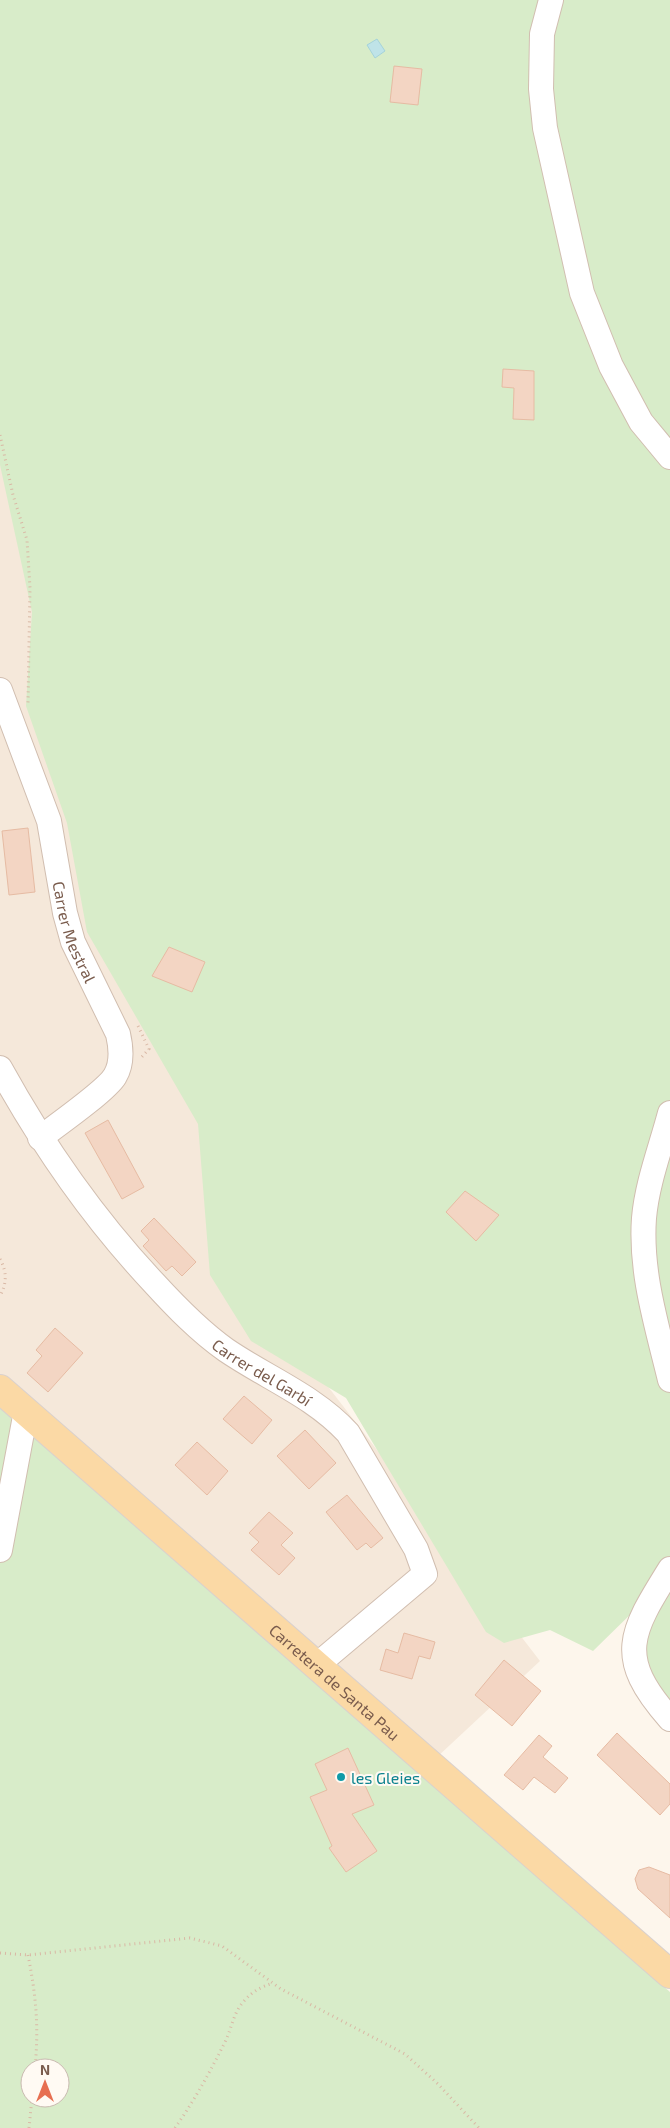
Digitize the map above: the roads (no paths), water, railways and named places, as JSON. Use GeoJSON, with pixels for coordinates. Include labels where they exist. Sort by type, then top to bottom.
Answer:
{"type":"FeatureCollection","features":[{"type":"Feature","properties":{"kind":"main road","name":"Carretera de Santa Pau"},"geometry":{"type":"LineString","coordinates":[[0,1389],[670,1974]]}},
{"type":"Feature","properties":{"kind":"street"},"geometry":{"type":"LineString","coordinates":[[550,0],[542,34],[540,89],[544,118],[582,293],[610,366],[641,422],[670,457]]}},
{"type":"Feature","properties":{"kind":"street","name":"Carrer Mestral"},"geometry":{"type":"LineString","coordinates":[[0,690],[49,821],[65,913],[73,942],[118,1034],[121,1056],[117,1070],[108,1085],[40,1138]]}},
{"type":"Feature","properties":{"kind":"street","name":"Carrer del Garbí"},"geometry":{"type":"LineString","coordinates":[[0,1068],[40,1138],[69,1182],[132,1259],[183,1314],[226,1350],[298,1393],[336,1421],[348,1433],[416,1549],[425,1574],[317,1665]]}},
{"type":"Feature","properties":{"kind":"street"},"geometry":{"type":"LineString","coordinates":[[670,1114],[644,1216],[644,1262],[651,1301],[670,1380]]}},
{"type":"Feature","properties":{"kind":"street"},"geometry":{"type":"LineString","coordinates":[[0,1550],[26,1411]]}},
{"type":"Feature","properties":{"kind":"street"},"geometry":{"type":"LineString","coordinates":[[670,1568],[641,1616],[634,1642],[635,1668],[652,1698],[670,1719]]}},
{"type":"Feature","properties":{"kind":"water"},"geometry":{"type":"Polygon","coordinates":[[[377,39],[385,51],[375,58],[367,45],[377,39]]]}},
{"type":"Feature","properties":{"kind":"place","name":"les Gleies"},"geometry":{"type":"Point","coordinates":[341,1777]}}]}
